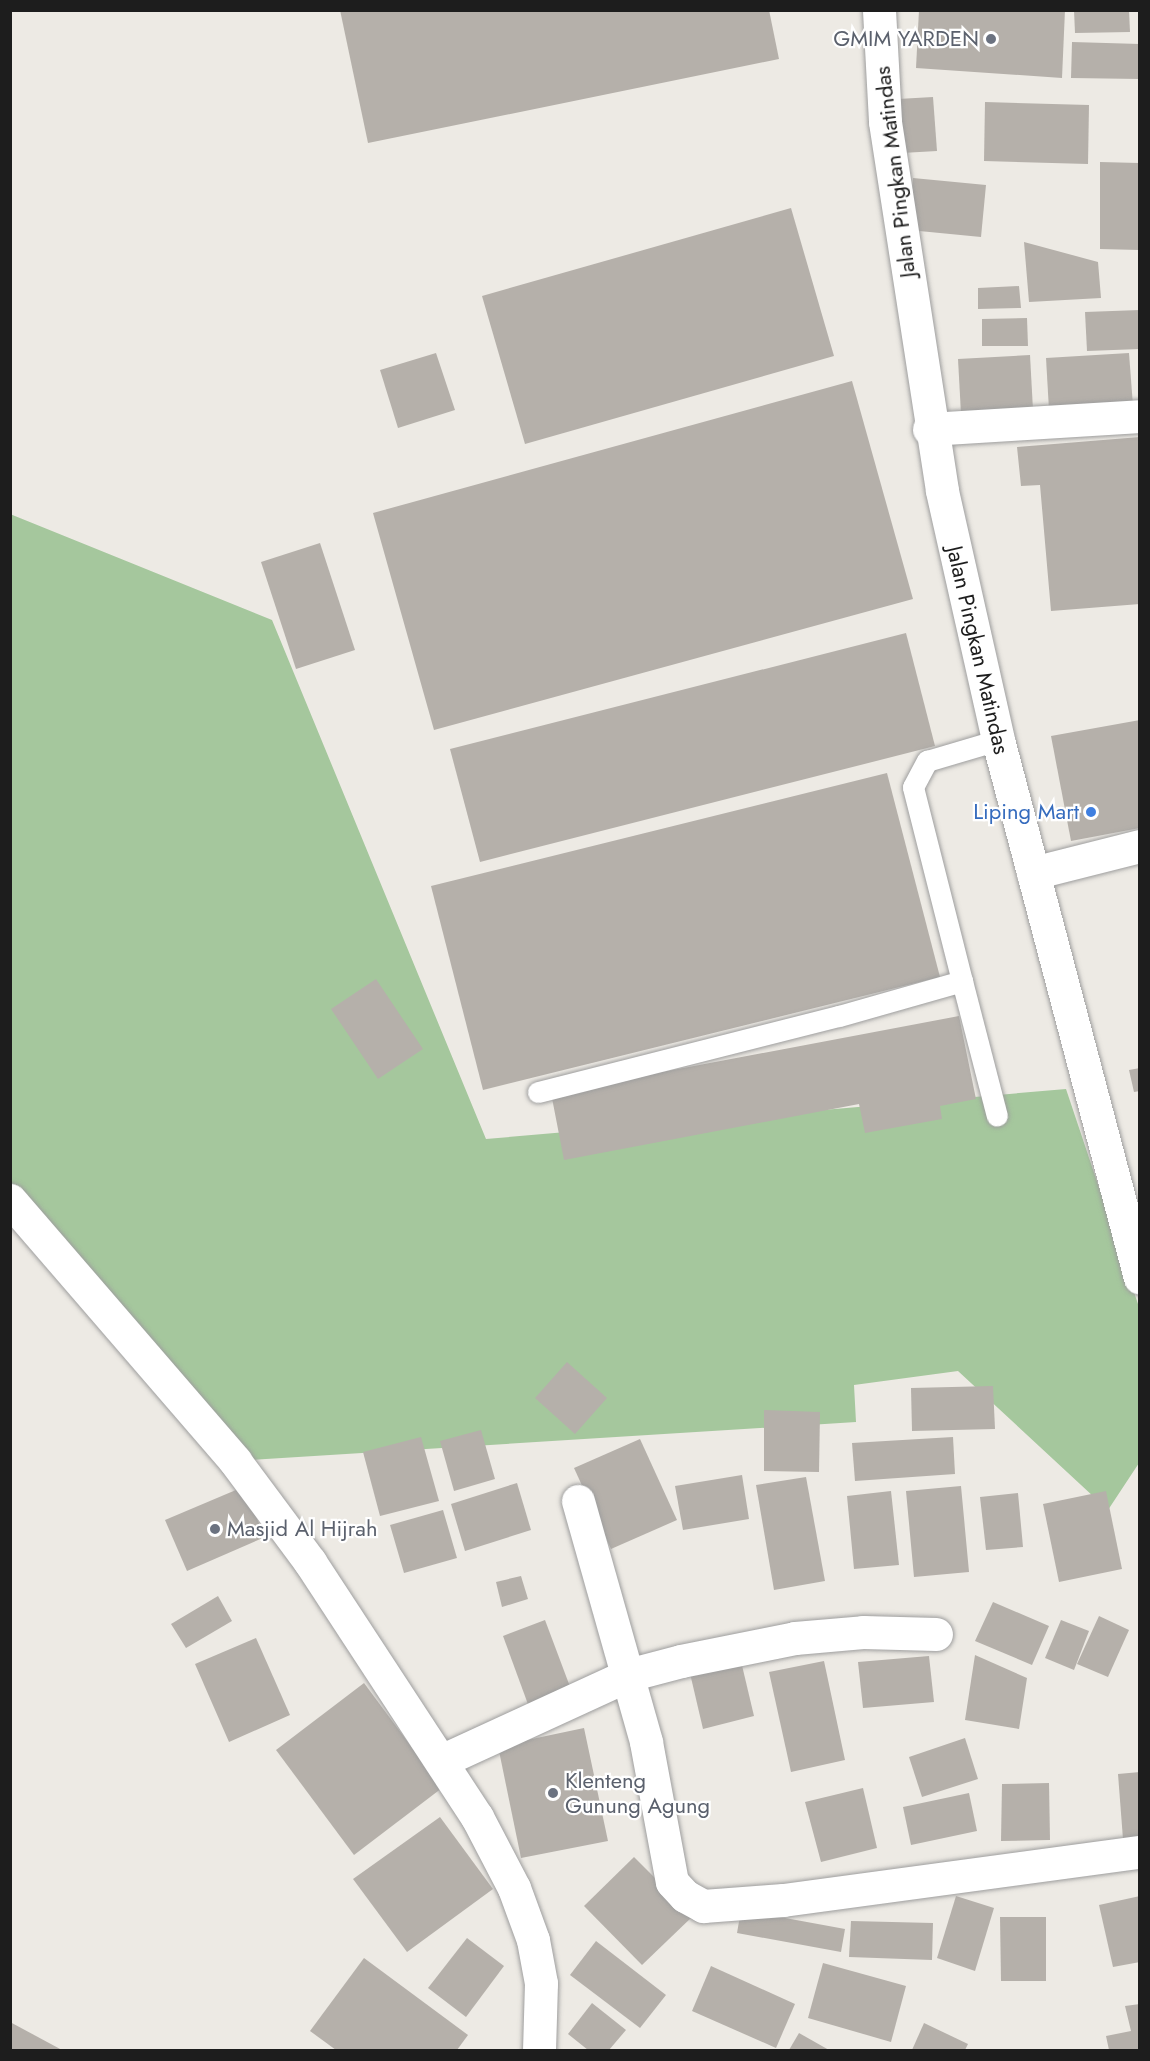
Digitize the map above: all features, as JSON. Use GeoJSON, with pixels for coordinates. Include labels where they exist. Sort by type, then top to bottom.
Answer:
{"type":"FeatureCollection","features":[{"type":"Feature","properties":{"kind":"street","name":"Jalan Pingkan Matindas"},"geometry":{"type":"LineString","coordinates":[[879,10],[885,122],[929,429],[998,740],[1140,1278]]}},
{"type":"Feature","properties":{"kind":"street"},"geometry":{"type":"LineString","coordinates":[[929,429],[1140,416]]}},
{"type":"Feature","properties":{"kind":"street"},"geometry":{"type":"LineString","coordinates":[[1033,873],[1140,846]]}},
{"type":"Feature","properties":{"kind":"street"},"geometry":{"type":"LineString","coordinates":[[10,1200],[235,1461],[310,1562],[441,1761],[497,1852],[528,1922],[541,1983],[539,2050]]}},
{"type":"Feature","properties":{"kind":"street"},"geometry":{"type":"LineString","coordinates":[[578,1501],[646,1742],[672,1882],[685,1896],[704,1906],[783,1900],[1140,1852]]}},
{"type":"Feature","properties":{"kind":"street"},"geometry":{"type":"LineString","coordinates":[[441,1761],[628,1675],[795,1638],[863,1632],[936,1634]]}},
{"type":"Feature","properties":{"kind":"lane"},"geometry":{"type":"LineString","coordinates":[[997,1116],[913,787],[927,761],[998,740]]}},
{"type":"Feature","properties":{"kind":"lane"},"geometry":{"type":"LineString","coordinates":[[538,1092],[839,1016],[962,981]]}},
{"type":"Feature","properties":{"kind":"green space"},"geometry":{"type":"Polygon","coordinates":[[[10,514],[272,620],[486,1139],[1066,1089],[1139,1307],[1139,1463],[1108,1510],[958,1371],[854,1385],[856,1422],[235,1461],[11,1187],[10,514]]]}},
{"type":"Feature","properties":{"kind":"building"},"geometry":{"type":"Polygon","coordinates":[[[340,10],[769,10],[779,59],[368,143],[340,10]]]}},
{"type":"Feature","properties":{"kind":"building","name":"GMIM YARDEN"},"geometry":{"type":"Polygon","coordinates":[[[919,10],[1065,10],[1062,78],[916,68],[919,10]]]}},
{"type":"Feature","properties":{"kind":"building"},"geometry":{"type":"Polygon","coordinates":[[[1074,10],[1129,10],[1130,32],[1075,33],[1074,10]]]}},
{"type":"Feature","properties":{"kind":"building"},"geometry":{"type":"Polygon","coordinates":[[[1072,42],[1140,44],[1140,79],[1071,78],[1072,42]]]}},
{"type":"Feature","properties":{"kind":"building"},"geometry":{"type":"Polygon","coordinates":[[[933,97],[937,151],[902,153],[898,99],[933,97]]]}},
{"type":"Feature","properties":{"kind":"building"},"geometry":{"type":"Polygon","coordinates":[[[985,102],[1089,105],[1088,164],[984,161],[985,102]]]}},
{"type":"Feature","properties":{"kind":"building"},"geometry":{"type":"Polygon","coordinates":[[[1100,162],[1139,163],[1139,250],[1100,249],[1100,162]]]}},
{"type":"Feature","properties":{"kind":"building"},"geometry":{"type":"Polygon","coordinates":[[[913,178],[986,185],[981,237],[909,230],[913,178]]]}},
{"type":"Feature","properties":{"kind":"building"},"geometry":{"type":"Polygon","coordinates":[[[791,208],[834,356],[525,444],[482,296],[791,208]]]}},
{"type":"Feature","properties":{"kind":"building"},"geometry":{"type":"Polygon","coordinates":[[[1024,242],[1098,262],[1101,298],[1029,302],[1024,242]]]}},
{"type":"Feature","properties":{"kind":"building"},"geometry":{"type":"Polygon","coordinates":[[[1019,286],[1021,308],[978,309],[978,288],[1019,286]]]}},
{"type":"Feature","properties":{"kind":"building"},"geometry":{"type":"Polygon","coordinates":[[[1140,310],[1140,349],[1087,351],[1085,312],[1140,310]]]}},
{"type":"Feature","properties":{"kind":"building"},"geometry":{"type":"Polygon","coordinates":[[[1027,318],[1028,346],[982,346],[982,319],[1027,318]]]}},
{"type":"Feature","properties":{"kind":"building"},"geometry":{"type":"Polygon","coordinates":[[[436,353],[455,410],[398,428],[380,370],[436,353]]]}},
{"type":"Feature","properties":{"kind":"building"},"geometry":{"type":"Polygon","coordinates":[[[1129,353],[1133,406],[1049,410],[1046,358],[1129,353]]]}},
{"type":"Feature","properties":{"kind":"building"},"geometry":{"type":"Polygon","coordinates":[[[1030,355],[1033,410],[961,414],[958,359],[1030,355]]]}},
{"type":"Feature","properties":{"kind":"building"},"geometry":{"type":"Polygon","coordinates":[[[852,381],[913,599],[434,730],[373,513],[852,381]]]}},
{"type":"Feature","properties":{"kind":"building"},"geometry":{"type":"Polygon","coordinates":[[[1140,437],[1140,604],[1051,611],[1040,485],[1021,486],[1017,447],[1140,437]]]}},
{"type":"Feature","properties":{"kind":"building"},"geometry":{"type":"Polygon","coordinates":[[[320,543],[355,650],[296,669],[261,562],[320,543]]]}},
{"type":"Feature","properties":{"kind":"building"},"geometry":{"type":"Polygon","coordinates":[[[906,633],[935,746],[480,862],[450,749],[906,633]]]}},
{"type":"Feature","properties":{"kind":"building"},"geometry":{"type":"Polygon","coordinates":[[[1140,720],[1140,828],[1071,841],[1051,736],[1140,720]]]}},
{"type":"Feature","properties":{"kind":"building"},"geometry":{"type":"Polygon","coordinates":[[[887,773],[940,977],[483,1090],[431,886],[887,773]]]}},
{"type":"Feature","properties":{"kind":"building"},"geometry":{"type":"Polygon","coordinates":[[[376,979],[423,1049],[378,1079],[331,1009],[376,979]]]}},
{"type":"Feature","properties":{"kind":"building"},"geometry":{"type":"Polygon","coordinates":[[[959,1016],[976,1099],[940,1106],[942,1119],[865,1133],[859,1104],[564,1160],[551,1093],[959,1016]]]}},
{"type":"Feature","properties":{"kind":"building"},"geometry":{"type":"Polygon","coordinates":[[[1140,1068],[1140,1091],[1134,1092],[1129,1070],[1140,1068]]]}},
{"type":"Feature","properties":{"kind":"building"},"geometry":{"type":"Polygon","coordinates":[[[567,1362],[607,1398],[575,1434],[535,1398],[567,1362]]]}},
{"type":"Feature","properties":{"kind":"building"},"geometry":{"type":"Polygon","coordinates":[[[993,1386],[995,1429],[912,1431],[911,1388],[993,1386]]]}},
{"type":"Feature","properties":{"kind":"building"},"geometry":{"type":"Polygon","coordinates":[[[764,1410],[820,1412],[819,1472],[764,1471],[764,1410]]]}},
{"type":"Feature","properties":{"kind":"building"},"geometry":{"type":"Polygon","coordinates":[[[481,1430],[495,1479],[454,1491],[440,1441],[481,1430]]]}},
{"type":"Feature","properties":{"kind":"building"},"geometry":{"type":"Polygon","coordinates":[[[421,1437],[439,1501],[380,1516],[363,1452],[421,1437]]]}},
{"type":"Feature","properties":{"kind":"building"},"geometry":{"type":"Polygon","coordinates":[[[953,1437],[955,1474],[855,1481],[852,1443],[953,1437]]]}},
{"type":"Feature","properties":{"kind":"building"},"geometry":{"type":"Polygon","coordinates":[[[640,1439],[677,1520],[611,1549],[574,1468],[640,1439]]]}},
{"type":"Feature","properties":{"kind":"building"},"geometry":{"type":"Polygon","coordinates":[[[742,1475],[749,1519],[683,1530],[675,1486],[742,1475]]]}},
{"type":"Feature","properties":{"kind":"building"},"geometry":{"type":"Polygon","coordinates":[[[806,1477],[825,1581],[774,1590],[756,1485],[806,1477]]]}},
{"type":"Feature","properties":{"kind":"building"},"geometry":{"type":"Polygon","coordinates":[[[517,1483],[531,1530],[465,1551],[451,1504],[517,1483]]]}},
{"type":"Feature","properties":{"kind":"building"},"geometry":{"type":"Polygon","coordinates":[[[961,1486],[969,1572],[914,1577],[906,1491],[961,1486]]]}},
{"type":"Feature","properties":{"kind":"building","name":"Masjid Al Hijrah"},"geometry":{"type":"Polygon","coordinates":[[[243,1487],[265,1537],[187,1571],[165,1520],[243,1487]]]}},
{"type":"Feature","properties":{"kind":"building"},"geometry":{"type":"Polygon","coordinates":[[[891,1491],[899,1565],[854,1569],[847,1496],[891,1491]]]}},
{"type":"Feature","properties":{"kind":"building"},"geometry":{"type":"Polygon","coordinates":[[[1106,1491],[1122,1569],[1059,1582],[1043,1504],[1106,1491]]]}},
{"type":"Feature","properties":{"kind":"building"},"geometry":{"type":"Polygon","coordinates":[[[1018,1493],[1023,1547],[986,1550],[980,1497],[1018,1493]]]}},
{"type":"Feature","properties":{"kind":"building"},"geometry":{"type":"Polygon","coordinates":[[[443,1510],[457,1558],[404,1573],[390,1525],[443,1510]]]}},
{"type":"Feature","properties":{"kind":"building"},"geometry":{"type":"Polygon","coordinates":[[[521,1576],[528,1599],[502,1607],[496,1582],[521,1576]]]}},
{"type":"Feature","properties":{"kind":"building"},"geometry":{"type":"Polygon","coordinates":[[[218,1596],[232,1621],[186,1648],[171,1624],[218,1596]]]}},
{"type":"Feature","properties":{"kind":"building"},"geometry":{"type":"Polygon","coordinates":[[[993,1602],[1049,1626],[1032,1665],[975,1641],[993,1602]]]}},
{"type":"Feature","properties":{"kind":"building"},"geometry":{"type":"Polygon","coordinates":[[[1099,1616],[1129,1630],[1108,1677],[1077,1664],[1099,1616]]]}},
{"type":"Feature","properties":{"kind":"building"},"geometry":{"type":"Polygon","coordinates":[[[545,1620],[572,1692],[529,1707],[503,1636],[545,1620]]]}},
{"type":"Feature","properties":{"kind":"building"},"geometry":{"type":"Polygon","coordinates":[[[1061,1620],[1089,1631],[1074,1670],[1045,1658],[1061,1620]]]}},
{"type":"Feature","properties":{"kind":"building"},"geometry":{"type":"Polygon","coordinates":[[[256,1638],[290,1715],[229,1742],[195,1664],[256,1638]]]}},
{"type":"Feature","properties":{"kind":"building"},"geometry":{"type":"Polygon","coordinates":[[[975,1655],[1027,1678],[1019,1729],[965,1720],[975,1655]]]}},
{"type":"Feature","properties":{"kind":"building"},"geometry":{"type":"Polygon","coordinates":[[[929,1656],[934,1702],[863,1708],[858,1662],[929,1656]]]}},
{"type":"Feature","properties":{"kind":"building"},"geometry":{"type":"Polygon","coordinates":[[[740,1657],[754,1716],[703,1729],[689,1669],[740,1657]]]}},
{"type":"Feature","properties":{"kind":"building"},"geometry":{"type":"Polygon","coordinates":[[[824,1661],[845,1760],[791,1772],[769,1672],[824,1661]]]}},
{"type":"Feature","properties":{"kind":"building"},"geometry":{"type":"Polygon","coordinates":[[[364,1683],[442,1788],[354,1855],[276,1750],[364,1683]]]}},
{"type":"Feature","properties":{"kind":"building","name":"Klenteng Gunung Agung"},"geometry":{"type":"Polygon","coordinates":[[[584,1728],[608,1841],[521,1858],[498,1746],[584,1728]]]}},
{"type":"Feature","properties":{"kind":"building"},"geometry":{"type":"Polygon","coordinates":[[[965,1738],[978,1779],[922,1797],[909,1757],[965,1738]]]}},
{"type":"Feature","properties":{"kind":"building"},"geometry":{"type":"Polygon","coordinates":[[[1140,1772],[1140,1838],[1123,1839],[1118,1774],[1140,1772]]]}},
{"type":"Feature","properties":{"kind":"building"},"geometry":{"type":"Polygon","coordinates":[[[1049,1783],[1050,1840],[1001,1841],[1002,1784],[1049,1783]]]}},
{"type":"Feature","properties":{"kind":"building"},"geometry":{"type":"Polygon","coordinates":[[[863,1788],[877,1848],[821,1862],[805,1802],[863,1788]]]}},
{"type":"Feature","properties":{"kind":"building"},"geometry":{"type":"Polygon","coordinates":[[[969,1793],[977,1831],[911,1845],[903,1807],[969,1793]]]}},
{"type":"Feature","properties":{"kind":"building"},"geometry":{"type":"Polygon","coordinates":[[[440,1817],[493,1889],[407,1952],[353,1879],[440,1817]]]}},
{"type":"Feature","properties":{"kind":"building"},"geometry":{"type":"Polygon","coordinates":[[[634,1857],[693,1916],[642,1965],[584,1906],[634,1857]]]}},
{"type":"Feature","properties":{"kind":"building"},"geometry":{"type":"Polygon","coordinates":[[[956,1896],[994,1908],[975,1971],[937,1958],[956,1896]]]}},
{"type":"Feature","properties":{"kind":"building"},"geometry":{"type":"Polygon","coordinates":[[[1140,1896],[1140,1962],[1113,1967],[1099,1905],[1140,1896]]]}},
{"type":"Feature","properties":{"kind":"building"},"geometry":{"type":"Polygon","coordinates":[[[741,1910],[845,1929],[841,1952],[737,1933],[741,1910]]]}},
{"type":"Feature","properties":{"kind":"building"},"geometry":{"type":"Polygon","coordinates":[[[1000,1917],[1046,1917],[1046,1981],[1001,1981],[1000,1917]]]}},
{"type":"Feature","properties":{"kind":"building"},"geometry":{"type":"Polygon","coordinates":[[[851,1921],[933,1923],[932,1960],[849,1957],[851,1921]]]}},
{"type":"Feature","properties":{"kind":"building"},"geometry":{"type":"Polygon","coordinates":[[[467,1938],[504,1966],[466,2017],[428,1988],[467,1938]]]}},
{"type":"Feature","properties":{"kind":"building"},"geometry":{"type":"Polygon","coordinates":[[[596,1941],[666,1995],[640,2028],[570,1975],[596,1941]]]}},
{"type":"Feature","properties":{"kind":"building"},"geometry":{"type":"Polygon","coordinates":[[[364,1958],[468,2035],[457,2050],[336,2050],[310,2031],[364,1958]]]}},
{"type":"Feature","properties":{"kind":"building"},"geometry":{"type":"Polygon","coordinates":[[[823,1963],[906,1986],[891,2042],[808,2018],[823,1963]]]}},
{"type":"Feature","properties":{"kind":"building"},"geometry":{"type":"Polygon","coordinates":[[[711,1966],[795,2004],[776,2048],[692,2011],[711,1966]]]}},
{"type":"Feature","properties":{"kind":"building"},"geometry":{"type":"Polygon","coordinates":[[[592,2003],[626,2030],[609,2050],[588,2050],[568,2034],[592,2003]]]}},
{"type":"Feature","properties":{"kind":"building"},"geometry":{"type":"Polygon","coordinates":[[[1140,2004],[1140,2050],[1109,2050],[1106,2036],[1131,2031],[1125,2006],[1140,2004]]]}},
{"type":"Feature","properties":{"kind":"building"},"geometry":{"type":"Polygon","coordinates":[[[10,2022],[62,2050],[10,2050],[10,2022]]]}},
{"type":"Feature","properties":{"kind":"building"},"geometry":{"type":"Polygon","coordinates":[[[924,2023],[968,2044],[965,2050],[912,2050],[924,2023]]]}},
{"type":"Feature","properties":{"kind":"building"},"geometry":{"type":"Polygon","coordinates":[[[799,2033],[829,2050],[789,2050],[799,2033]]]}},
{"type":"Feature","properties":{"kind":"place","name":"GMIM YARDEN"},"geometry":{"type":"Point","coordinates":[991,39]}},
{"type":"Feature","properties":{"kind":"place","name":"Liping Mart"},"geometry":{"type":"Point","coordinates":[1091,812]}},
{"type":"Feature","properties":{"kind":"place","name":"Masjid Al Hijrah"},"geometry":{"type":"Point","coordinates":[215,1529]}},
{"type":"Feature","properties":{"kind":"place","name":"Klenteng Gunung Agung"},"geometry":{"type":"Point","coordinates":[553,1793]}}]}
